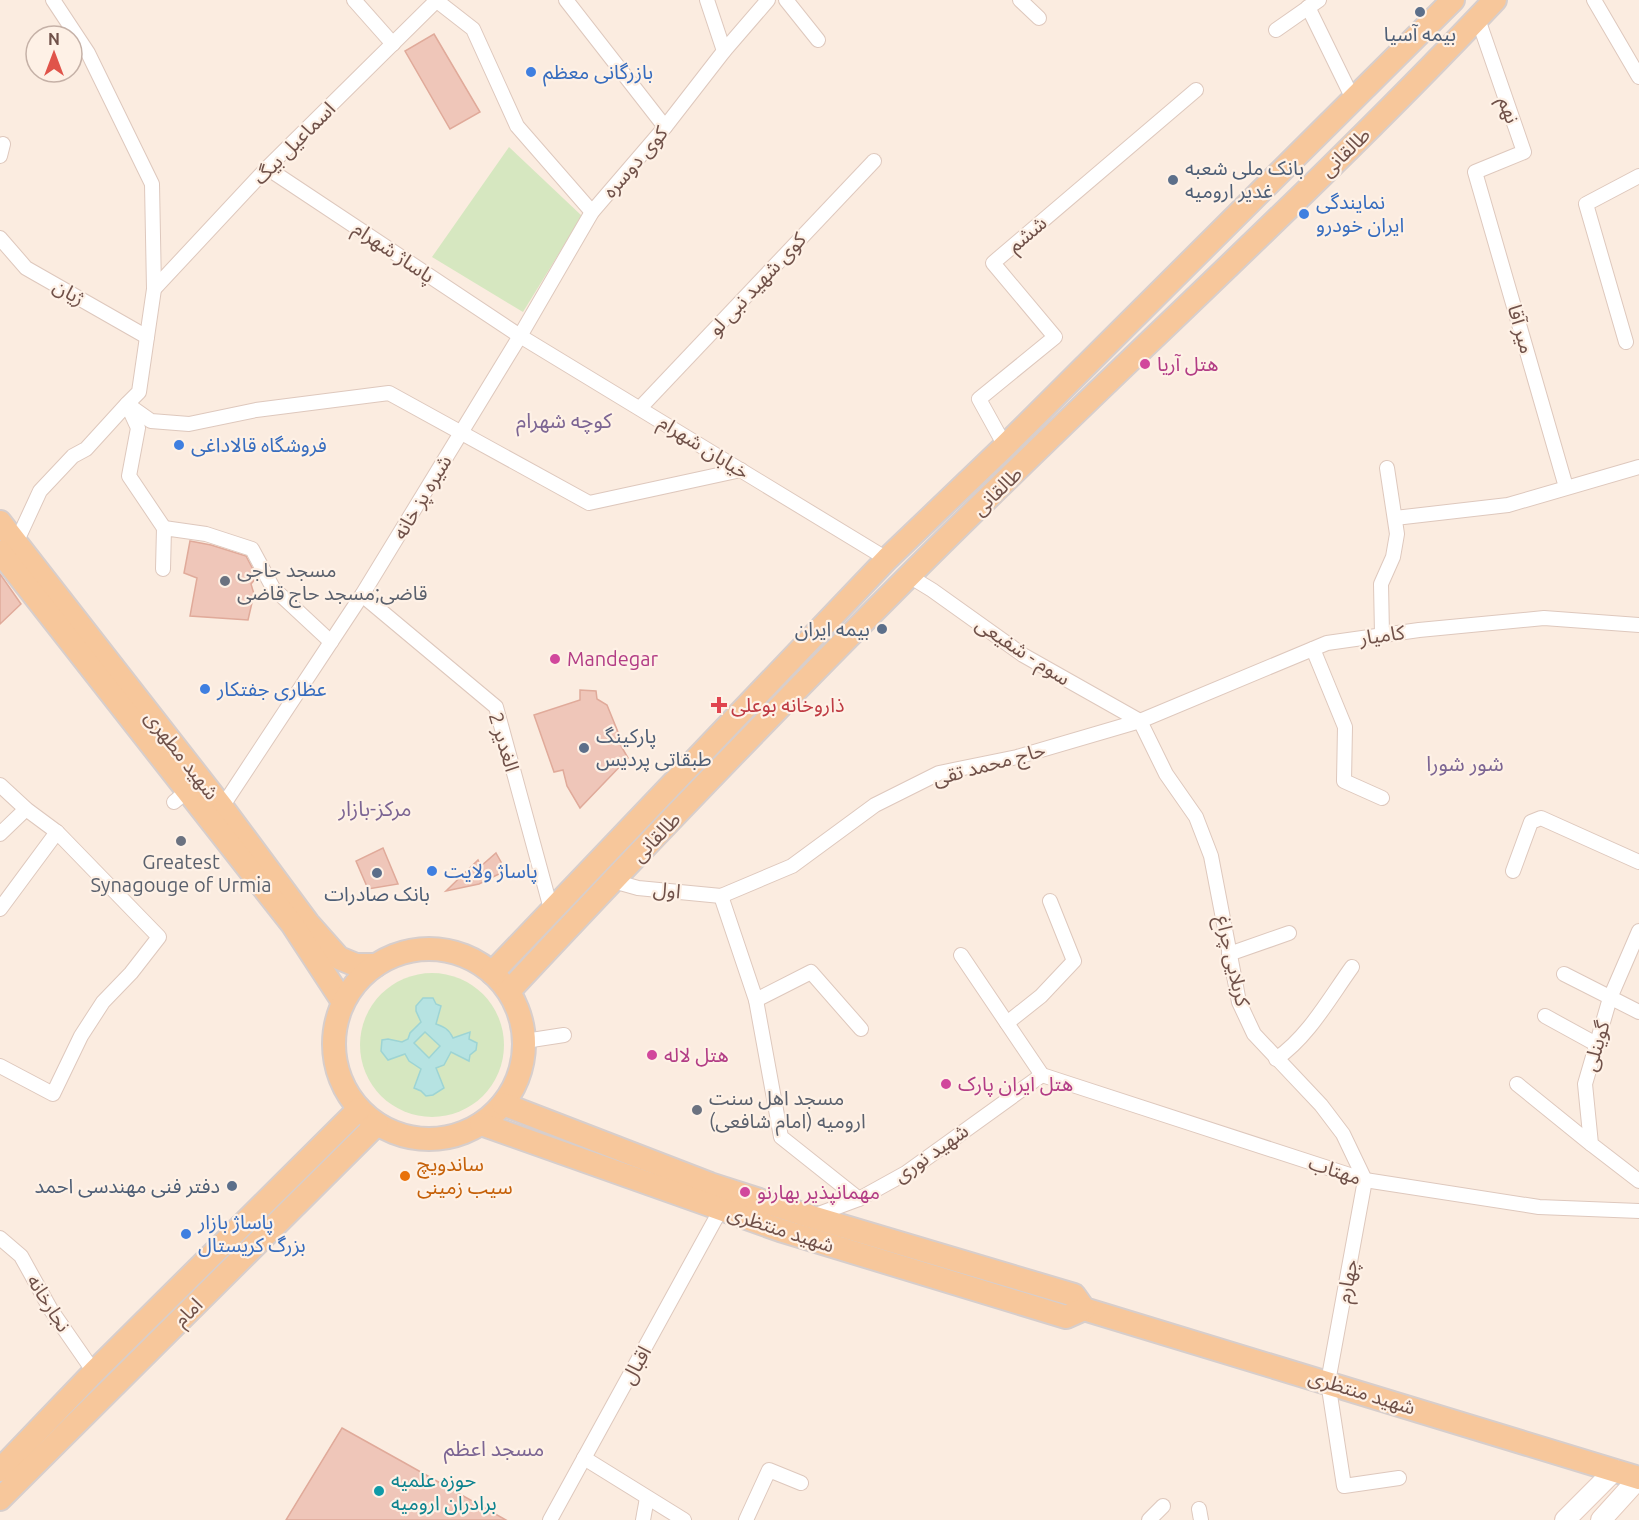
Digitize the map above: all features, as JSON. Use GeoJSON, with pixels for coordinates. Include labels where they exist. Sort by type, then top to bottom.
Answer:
{"type":"FeatureCollection","features":[{"type":"Feature","properties":{"kind":"main road","name":"طالقانی"},"geometry":{"type":"LineString","coordinates":[[492,973],[887,559],[1005,446],[1453,0]]}},
{"type":"Feature","properties":{"kind":"main road","name":"طالقانی"},"geometry":{"type":"LineString","coordinates":[[509,992],[613,881],[909,576],[1373,125],[1496,0]]}},
{"type":"Feature","properties":{"kind":"main road","name":"شهید مطهری"},"geometry":{"type":"LineString","coordinates":[[0,522],[8,548],[180,796],[292,924],[343,1002]]}},
{"type":"Feature","properties":{"kind":"main road","name":"شهید مطهری"},"geometry":{"type":"LineString","coordinates":[[8,548],[222,807],[308,922],[339,958],[356,965],[376,965]]}},
{"type":"Feature","properties":{"kind":"main road"},"geometry":{"type":"LineString","coordinates":[[887,559],[909,576]]}},
{"type":"Feature","properties":{"kind":"main road"},"geometry":{"type":"LineString","coordinates":[[415,951],[448,951],[472,959],[492,973],[509,992],[522,1023],[525,1041],[523,1061],[518,1080],[503,1104],[481,1124],[464,1133],[446,1138],[410,1138],[377,1124],[359,1109],[345,1090],[337,1069],[333,1047],[336,1024],[343,1002],[357,982],[376,965],[398,954],[415,951]]}},
{"type":"Feature","properties":{"kind":"main road","name":"شهید منتظری"},"geometry":{"type":"LineString","coordinates":[[503,1104],[710,1184],[812,1217],[1074,1295],[1084,1309],[1639,1478]]}},
{"type":"Feature","properties":{"kind":"main road","name":"امام"},"geometry":{"type":"LineString","coordinates":[[0,1470],[94,1372],[359,1109]]}},
{"type":"Feature","properties":{"kind":"main road","name":"امام"},"geometry":{"type":"LineString","coordinates":[[0,1499],[377,1124]]}},
{"type":"Feature","properties":{"kind":"main road","name":"شهید منتظری"},"geometry":{"type":"LineString","coordinates":[[481,1124],[780,1230],[1066,1317],[1084,1309]]}},
{"type":"Feature","properties":{"kind":"main road"},"geometry":{"type":"LineString","coordinates":[[780,1230],[786,1227],[788,1221],[785,1208]]}},
{"type":"Feature","properties":{"kind":"main road"},"geometry":{"type":"LineString","coordinates":[[1565,1520],[1615,1470]]}},
{"type":"Feature","properties":{"kind":"main road"},"geometry":{"type":"LineString","coordinates":[[1601,1520],[1639,1478]]}},
{"type":"Feature","properties":{"kind":"street"},"geometry":{"type":"LineString","coordinates":[[8,548],[40,491],[73,456],[86,449],[139,392],[154,289],[152,184],[88,53],[53,0]]}},
{"type":"Feature","properties":{"kind":"street"},"geometry":{"type":"LineString","coordinates":[[354,0],[393,44]]}},
{"type":"Feature","properties":{"kind":"street"},"geometry":{"type":"LineString","coordinates":[[437,0],[473,29],[516,126],[591,212]]}},
{"type":"Feature","properties":{"kind":"street","name":"اسماعیل بیگ"},"geometry":{"type":"LineString","coordinates":[[154,289],[267,168],[437,0]]}},
{"type":"Feature","properties":{"kind":"street"},"geometry":{"type":"LineString","coordinates":[[566,0],[665,127]]}},
{"type":"Feature","properties":{"kind":"street"},"geometry":{"type":"LineString","coordinates":[[707,0],[724,51]]}},
{"type":"Feature","properties":{"kind":"street","name":"کوی دوسره"},"geometry":{"type":"LineString","coordinates":[[520,336],[591,212],[665,127],[724,51],[768,0]]}},
{"type":"Feature","properties":{"kind":"street"},"geometry":{"type":"LineString","coordinates":[[786,0],[818,40]]}},
{"type":"Feature","properties":{"kind":"street"},"geometry":{"type":"LineString","coordinates":[[1020,0],[1039,18]]}},
{"type":"Feature","properties":{"kind":"street"},"geometry":{"type":"LineString","coordinates":[[1594,0],[1639,77]]}},
{"type":"Feature","properties":{"kind":"street"},"geometry":{"type":"LineString","coordinates":[[1276,30],[1313,4],[1354,101]]}},
{"type":"Feature","properties":{"kind":"street","name":"نهم"},"geometry":{"type":"LineString","coordinates":[[1475,172],[1524,152],[1478,19]]}},
{"type":"Feature","properties":{"kind":"street","name":"ششم"},"geometry":{"type":"LineString","coordinates":[[1005,446],[980,399],[1055,337],[993,263],[1196,90]]}},
{"type":"Feature","properties":{"kind":"street","name":"کوی شهید نبی لو"},"geometry":{"type":"LineString","coordinates":[[640,408],[874,161]]}},
{"type":"Feature","properties":{"kind":"street","name":"پاساژ شهرام"},"geometry":{"type":"LineString","coordinates":[[267,168],[520,336]]}},
{"type":"Feature","properties":{"kind":"street","name":"میر آقا"},"geometry":{"type":"LineString","coordinates":[[1475,172],[1566,487]]}},
{"type":"Feature","properties":{"kind":"street"},"geometry":{"type":"LineString","coordinates":[[1626,342],[1586,204],[1639,176]]}},
{"type":"Feature","properties":{"kind":"street","name":"ژیان"},"geometry":{"type":"LineString","coordinates":[[0,238],[26,267],[147,337]]}},
{"type":"Feature","properties":{"kind":"street","name":"خیابان شهرام"},"geometry":{"type":"LineString","coordinates":[[520,336],[887,559]]}},
{"type":"Feature","properties":{"kind":"street","name":"شیره پز خانه"},"geometry":{"type":"LineString","coordinates":[[222,807],[362,595],[520,336]]}},
{"type":"Feature","properties":{"kind":"street"},"geometry":{"type":"LineString","coordinates":[[127,404],[152,421],[189,424],[256,410],[389,393],[589,503],[741,470]]}},
{"type":"Feature","properties":{"kind":"street"},"geometry":{"type":"LineString","coordinates":[[127,404],[138,428],[129,476],[164,528],[163,568]]}},
{"type":"Feature","properties":{"kind":"street"},"geometry":{"type":"LineString","coordinates":[[1395,518],[1508,505],[1639,467]]}},
{"type":"Feature","properties":{"kind":"street"},"geometry":{"type":"LineString","coordinates":[[1382,634],[1381,584],[1393,557],[1397,534],[1388,468]]}},
{"type":"Feature","properties":{"kind":"street"},"geometry":{"type":"LineString","coordinates":[[164,528],[206,534],[252,549],[273,588],[331,642]]}},
{"type":"Feature","properties":{"kind":"street","name":"سوم - شفیعی"},"geometry":{"type":"LineString","coordinates":[[909,576],[1023,656],[1140,721]]}},
{"type":"Feature","properties":{"kind":"street","name":"2 الغدیر"},"geometry":{"type":"LineString","coordinates":[[362,595],[496,707],[551,909]]}},
{"type":"Feature","properties":{"kind":"street","name":"کامیار"},"geometry":{"type":"LineString","coordinates":[[1140,721],[1327,643],[1382,634],[1544,618],[1639,625]]}},
{"type":"Feature","properties":{"kind":"street"},"geometry":{"type":"LineString","coordinates":[[1313,649],[1345,727],[1344,781],[1382,798]]}},
{"type":"Feature","properties":{"kind":"street","name":"حاج محمد تقی"},"geometry":{"type":"LineString","coordinates":[[721,896],[792,866],[876,805],[939,773],[1017,757],[1140,721]]}},
{"type":"Feature","properties":{"kind":"street","name":"کربلایی چراغ"},"geometry":{"type":"LineString","coordinates":[[1140,721],[1166,774],[1196,817],[1208,846],[1239,1002],[1254,1034],[1321,1105],[1342,1134],[1365,1180]]}},
{"type":"Feature","properties":{"kind":"street"},"geometry":{"type":"LineString","coordinates":[[0,785],[26,809],[57,832],[159,937],[103,1002],[81,1036],[53,1094],[0,1066]]}},
{"type":"Feature","properties":{"kind":"street"},"geometry":{"type":"LineString","coordinates":[[0,834],[26,809]]}},
{"type":"Feature","properties":{"kind":"street"},"geometry":{"type":"LineString","coordinates":[[1513,871],[1531,822],[1541,818],[1639,862]]}},
{"type":"Feature","properties":{"kind":"street"},"geometry":{"type":"LineString","coordinates":[[0,909],[57,832]]}},
{"type":"Feature","properties":{"kind":"street","name":"اول"},"geometry":{"type":"LineString","coordinates":[[613,881],[638,888],[721,896]]}},
{"type":"Feature","properties":{"kind":"street"},"geometry":{"type":"LineString","coordinates":[[721,896],[756,1000],[781,1137],[859,1199]]}},
{"type":"Feature","properties":{"kind":"street"},"geometry":{"type":"LineString","coordinates":[[1007,1023],[1041,996],[1074,961],[1050,901]]}},
{"type":"Feature","properties":{"kind":"street","name":"گوینلی"},"geometry":{"type":"LineString","coordinates":[[1591,1144],[1585,1083],[1610,998],[1639,931]]}},
{"type":"Feature","properties":{"kind":"street"},"geometry":{"type":"LineString","coordinates":[[1229,954],[1289,933]]}},
{"type":"Feature","properties":{"kind":"street"},"geometry":{"type":"LineString","coordinates":[[961,955],[1042,1075]]}},
{"type":"Feature","properties":{"kind":"street"},"geometry":{"type":"LineString","coordinates":[[1276,1059],[1290,1050],[1352,967]]}},
{"type":"Feature","properties":{"kind":"street"},"geometry":{"type":"LineString","coordinates":[[756,1000],[811,972],[861,1029]]}},
{"type":"Feature","properties":{"kind":"street"},"geometry":{"type":"LineString","coordinates":[[1564,974],[1639,1012]]}},
{"type":"Feature","properties":{"kind":"street"},"geometry":{"type":"LineString","coordinates":[[1545,1016],[1596,1044]]}},
{"type":"Feature","properties":{"kind":"street"},"geometry":{"type":"LineString","coordinates":[[525,1041],[564,1035]]}},
{"type":"Feature","properties":{"kind":"street","name":"شهید نوری"},"geometry":{"type":"LineString","coordinates":[[812,1217],[859,1199],[906,1173],[1042,1075]]}},
{"type":"Feature","properties":{"kind":"street","name":"مهتاب"},"geometry":{"type":"LineString","coordinates":[[1042,1075],[1365,1180],[1539,1207],[1639,1211]]}},
{"type":"Feature","properties":{"kind":"street"},"geometry":{"type":"LineString","coordinates":[[1517,1084],[1639,1181]]}},
{"type":"Feature","properties":{"kind":"street","name":"چهارم"},"geometry":{"type":"LineString","coordinates":[[1365,1180],[1328,1382],[1344,1486],[1399,1478]]}},
{"type":"Feature","properties":{"kind":"street","name":"اقبال"},"geometry":{"type":"LineString","coordinates":[[550,1520],[721,1209]]}},
{"type":"Feature","properties":{"kind":"street","name":"نجارخانه"},"geometry":{"type":"LineString","coordinates":[[0,1238],[21,1256],[51,1310],[94,1372]]}},
{"type":"Feature","properties":{"kind":"street"},"geometry":{"type":"LineString","coordinates":[[584,1458],[684,1520]]}},
{"type":"Feature","properties":{"kind":"street"},"geometry":{"type":"LineString","coordinates":[[746,1520],[768,1470],[801,1483]]}},
{"type":"Feature","properties":{"kind":"street"},"geometry":{"type":"LineString","coordinates":[[643,1520],[647,1498]]}},
{"type":"Feature","properties":{"kind":"street"},"geometry":{"type":"LineString","coordinates":[[1149,1520],[1163,1506]]}},
{"type":"Feature","properties":{"kind":"green space"},"geometry":{"type":"Polygon","coordinates":[[[509,147],[582,216],[523,312],[432,257],[509,147]]]}},
{"type":"Feature","properties":{"kind":"green space"},"geometry":{"type":"Polygon","coordinates":[[[432,973],[459,979],[472,985],[483,994],[492,1005],[498,1018],[504,1045],[498,1072],[492,1085],[483,1096],[472,1105],[459,1111],[432,1117],[405,1111],[392,1105],[381,1096],[372,1085],[366,1072],[360,1045],[366,1018],[372,1005],[381,994],[392,985],[405,979],[432,973]]]}},
{"type":"Feature","properties":{"kind":"water"},"geometry":{"type":"Polygon","coordinates":[[[423,998],[433,998],[436,1004],[441,1006],[436,1024],[450,1032],[453,1038],[470,1032],[469,1039],[477,1043],[476,1050],[470,1055],[469,1061],[451,1052],[444,1065],[436,1068],[444,1088],[433,1095],[426,1096],[414,1088],[421,1069],[409,1061],[405,1054],[388,1060],[381,1051],[382,1040],[402,1042],[408,1039],[410,1033],[421,1022],[416,1006],[423,998]],[[425,1032],[414,1043],[429,1058],[440,1046],[425,1032]]]}},
{"type":"Feature","properties":{"kind":"building"},"geometry":{"type":"Polygon","coordinates":[[[434,34],[480,112],[450,129],[405,51],[434,34]]]}},
{"type":"Feature","properties":{"kind":"building","name":"مسجد حاجی قاضی;مسجد حاج قاضی"},"geometry":{"type":"Polygon","coordinates":[[[190,541],[246,556],[257,577],[251,584],[254,594],[248,620],[190,616],[197,578],[184,573],[190,541]]]}},
{"type":"Feature","properties":{"kind":"building"},"geometry":{"type":"Polygon","coordinates":[[[0,574],[21,604],[0,624],[0,574]]]}},
{"type":"Feature","properties":{"kind":"building","name":"پارکینگ طبقاتی پردیس"},"geometry":{"type":"Polygon","coordinates":[[[580,690],[596,691],[597,699],[607,705],[620,737],[617,739],[628,758],[580,808],[567,786],[563,770],[554,772],[534,715],[580,700],[580,690]]]}},
{"type":"Feature","properties":{"kind":"building","name":"بانک صادرات"},"geometry":{"type":"Polygon","coordinates":[[[383,848],[398,884],[368,889],[356,861],[383,848]]]}},
{"type":"Feature","properties":{"kind":"building"},"geometry":{"type":"Polygon","coordinates":[[[496,853],[501,862],[501,873],[479,884],[446,891],[478,860],[481,866],[496,853]]]}},
{"type":"Feature","properties":{"kind":"building","name":"حوزه علمیه برادران ارومیه"},"geometry":{"type":"Polygon","coordinates":[[[342,1428],[403,1462],[506,1520],[286,1520],[342,1428]]]}},
{"type":"Feature","properties":{"kind":"place","name":"بیمه آسیا"},"geometry":{"type":"Point","coordinates":[1420,12]}},
{"type":"Feature","properties":{"kind":"place","name":"بازرگانی معظم"},"geometry":{"type":"Point","coordinates":[531,72]}},
{"type":"Feature","properties":{"kind":"place","name":"بانک ملی شعبه غدیر ارومیه"},"geometry":{"type":"Point","coordinates":[1173,180]}},
{"type":"Feature","properties":{"kind":"place","name":"نمایندگی ایران خودرو"},"geometry":{"type":"Point","coordinates":[1304,214]}},
{"type":"Feature","properties":{"kind":"place","name":"هتل آریا"},"geometry":{"type":"Point","coordinates":[1145,364]}},
{"type":"Feature","properties":{"kind":"place","name":"فروشگاه قالاداغی"},"geometry":{"type":"Point","coordinates":[179,445]}},
{"type":"Feature","properties":{"kind":"place","name":"مسجد حاجی قاضی;مسجد حاج قاضی"},"geometry":{"type":"Point","coordinates":[225,581]}},
{"type":"Feature","properties":{"kind":"place","name":"بیمه ایران"},"geometry":{"type":"Point","coordinates":[882,629]}},
{"type":"Feature","properties":{"kind":"place","name":"Mandegar"},"geometry":{"type":"Point","coordinates":[555,659]}},
{"type":"Feature","properties":{"kind":"place","name":"عظاری جفتکار"},"geometry":{"type":"Point","coordinates":[205,689]}},
{"type":"Feature","properties":{"kind":"place","name":"ذاروخانه بوعلی"},"geometry":{"type":"Point","coordinates":[719,705]}},
{"type":"Feature","properties":{"kind":"place","name":"پارکینگ طبقاتی پردیس"},"geometry":{"type":"Point","coordinates":[584,748]}},
{"type":"Feature","properties":{"kind":"place","name":"Greatest Synagouge of Urmia"},"geometry":{"type":"Point","coordinates":[181,841]}},
{"type":"Feature","properties":{"kind":"place","name":"پاساژ ولایت"},"geometry":{"type":"Point","coordinates":[432,871]}},
{"type":"Feature","properties":{"kind":"place","name":"بانک صادرات"},"geometry":{"type":"Point","coordinates":[377,873]}},
{"type":"Feature","properties":{"kind":"place","name":"هتل لاله"},"geometry":{"type":"Point","coordinates":[652,1055]}},
{"type":"Feature","properties":{"kind":"place","name":"هتل ایران پارک"},"geometry":{"type":"Point","coordinates":[946,1084]}},
{"type":"Feature","properties":{"kind":"place","name":"مسجد اهل سنت ارومیه (امام شافعی)"},"geometry":{"type":"Point","coordinates":[697,1110]}},
{"type":"Feature","properties":{"kind":"place","name":"ساندویچ سیب زمینی"},"geometry":{"type":"Point","coordinates":[405,1176]}},
{"type":"Feature","properties":{"kind":"place","name":"دفتر فنی مهندسی احمد"},"geometry":{"type":"Point","coordinates":[232,1186]}},
{"type":"Feature","properties":{"kind":"place","name":"مهمانپذیر بهارنو"},"geometry":{"type":"Point","coordinates":[745,1192]}},
{"type":"Feature","properties":{"kind":"place","name":"پاساژ بازار بزرگ کریستال"},"geometry":{"type":"Point","coordinates":[186,1234]}},
{"type":"Feature","properties":{"kind":"place","name":"حوزه علمیه برادران ارومیه"},"geometry":{"type":"Point","coordinates":[379,1491]}},
{"type":"Feature","properties":{"kind":"district","name":"کوچه شهرام"},"geometry":{"type":"Point","coordinates":[564,421]}},
{"type":"Feature","properties":{"kind":"district","name":"شور شورا"},"geometry":{"type":"Point","coordinates":[1465,764]}},
{"type":"Feature","properties":{"kind":"district","name":"مرکز-بازار"},"geometry":{"type":"Point","coordinates":[375,809]}},
{"type":"Feature","properties":{"kind":"district","name":"مسجد اعظم"},"geometry":{"type":"Point","coordinates":[494,1449]}}]}
